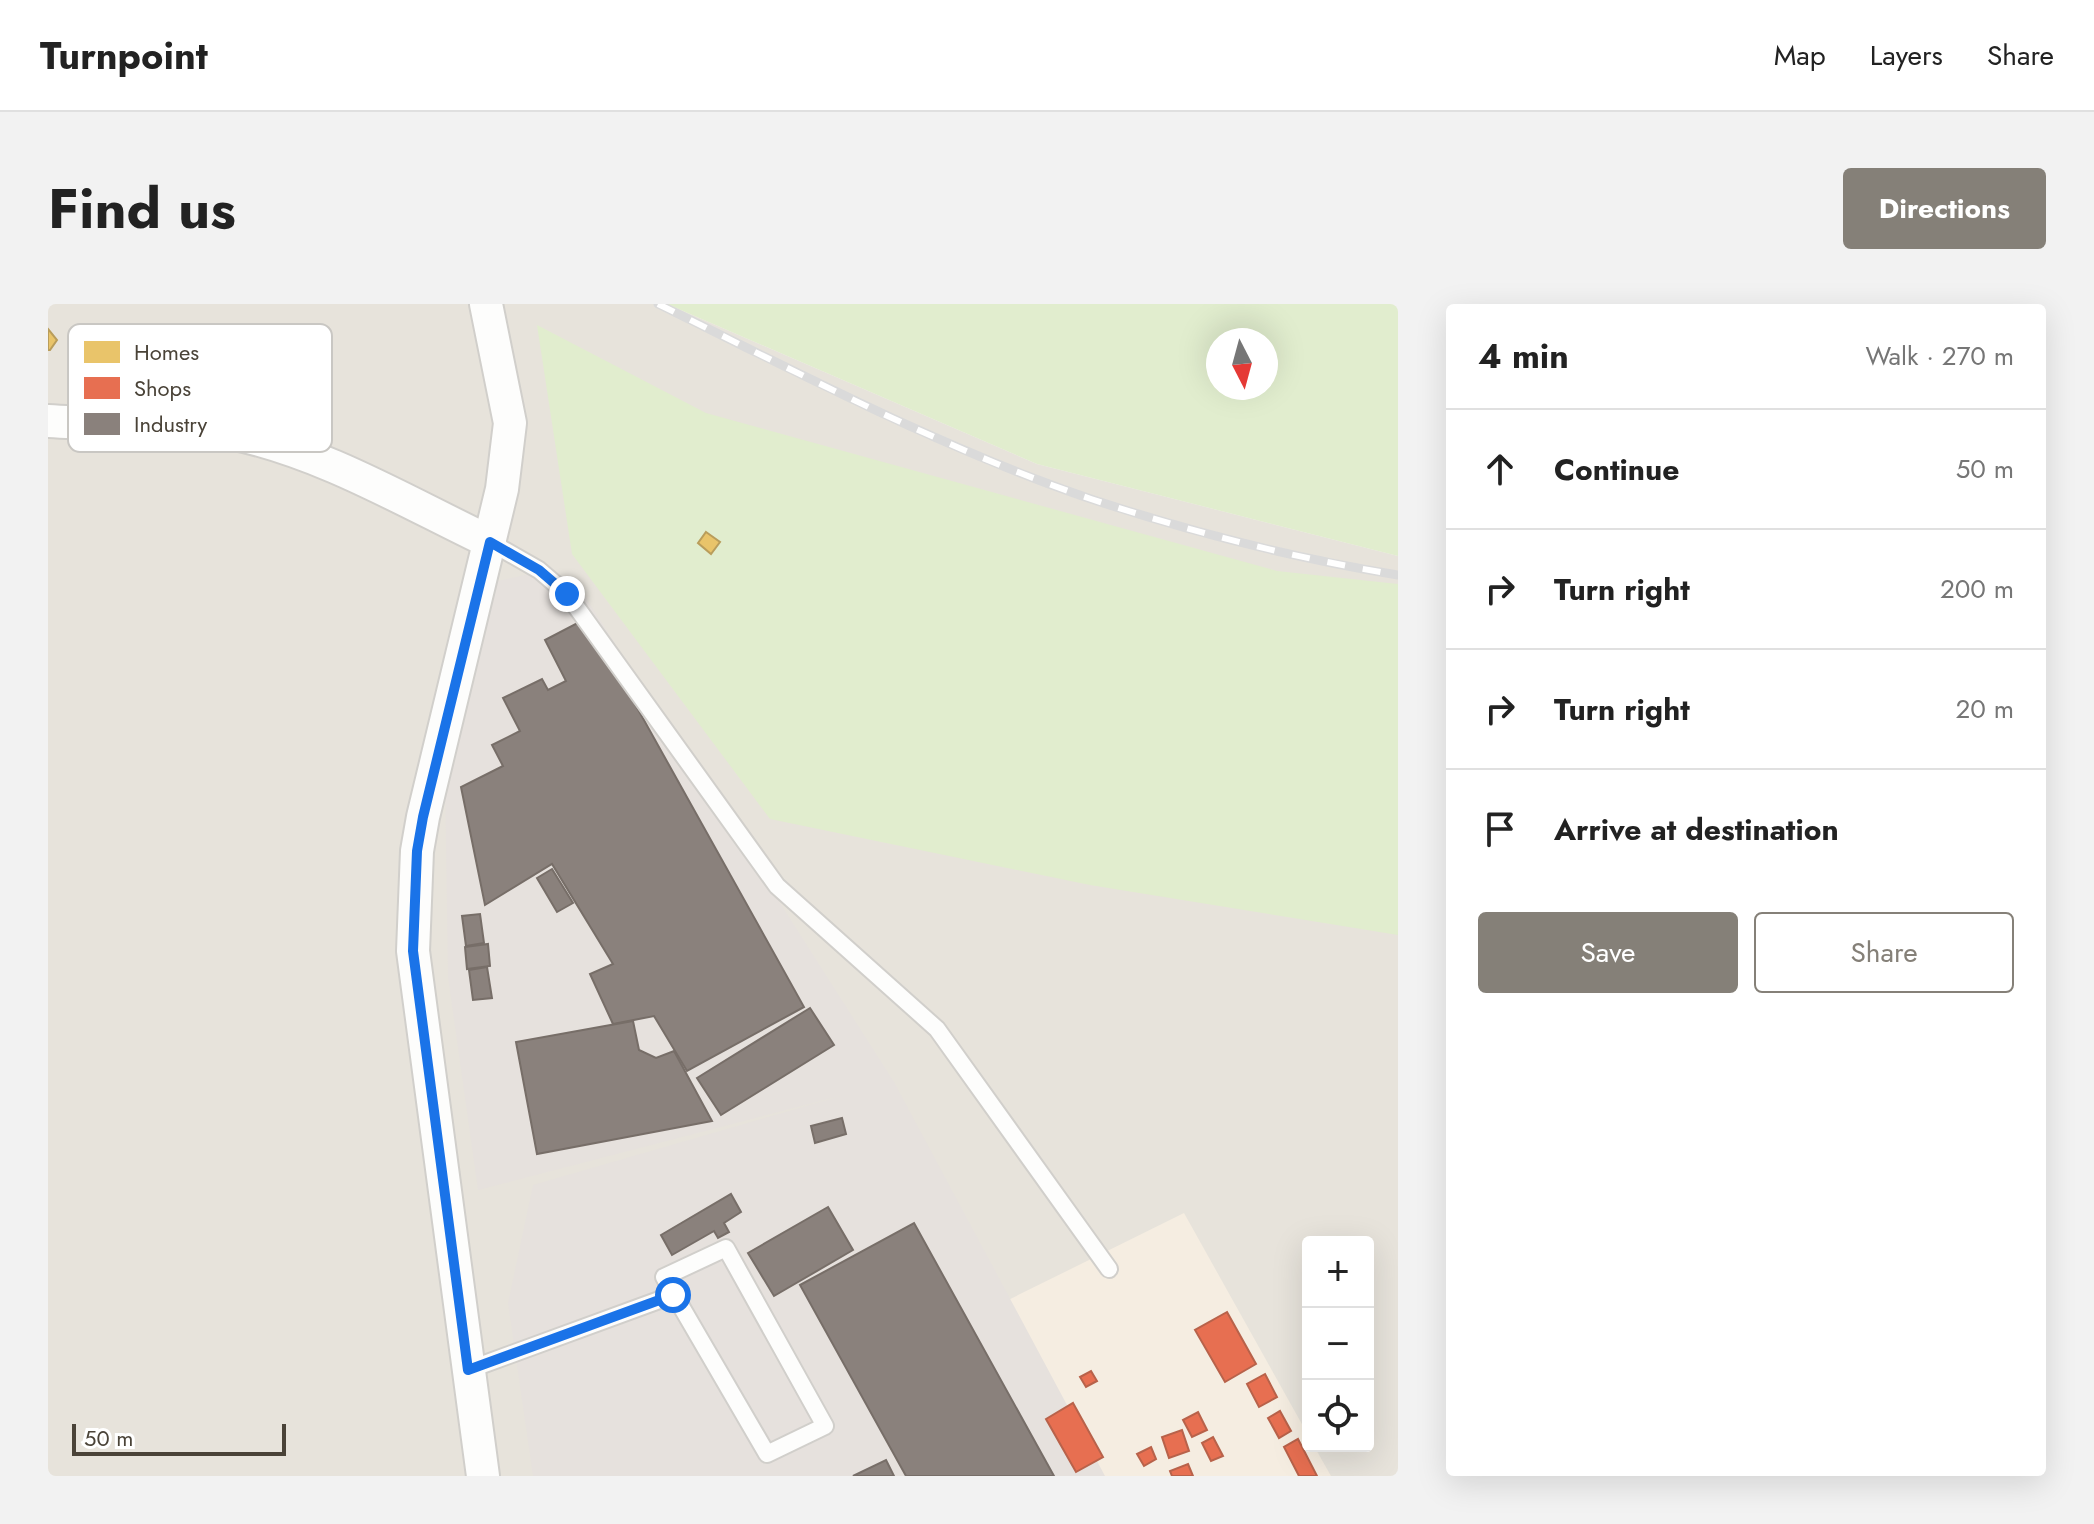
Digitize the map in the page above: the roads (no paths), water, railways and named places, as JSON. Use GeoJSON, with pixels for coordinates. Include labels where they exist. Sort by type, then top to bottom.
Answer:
{"type":"FeatureCollection","features":[{"type":"Feature","properties":{"kind":"street"},"geometry":{"type":"LineString","coordinates":[[483,1476],[413,951],[417,851],[423,817],[502,489],[510,423],[486,304]]}},
{"type":"Feature","properties":{"kind":"street"},"geometry":{"type":"LineString","coordinates":[[48,421],[68,422]]}},
{"type":"Feature","properties":{"kind":"street"},"geometry":{"type":"LineString","coordinates":[[299,452],[490,542]]}},
{"type":"Feature","properties":{"kind":"lane"},"geometry":{"type":"LineString","coordinates":[[490,542],[539,570],[567,594],[777,886],[937,1029],[1109,1269]]}},
{"type":"Feature","properties":{"kind":"lane"},"geometry":{"type":"LineString","coordinates":[[726,1248],[825,1426],[767,1454],[673,1295],[664,1277],[726,1248]]}},
{"type":"Feature","properties":{"kind":"lane"},"geometry":{"type":"LineString","coordinates":[[468,1370],[673,1295]]}},
{"type":"Feature","properties":{"kind":"railway"},"geometry":{"type":"LineString","coordinates":[[658,304],[871,408],[1035,479],[1205,533],[1320,561],[1398,575]]}}]}
